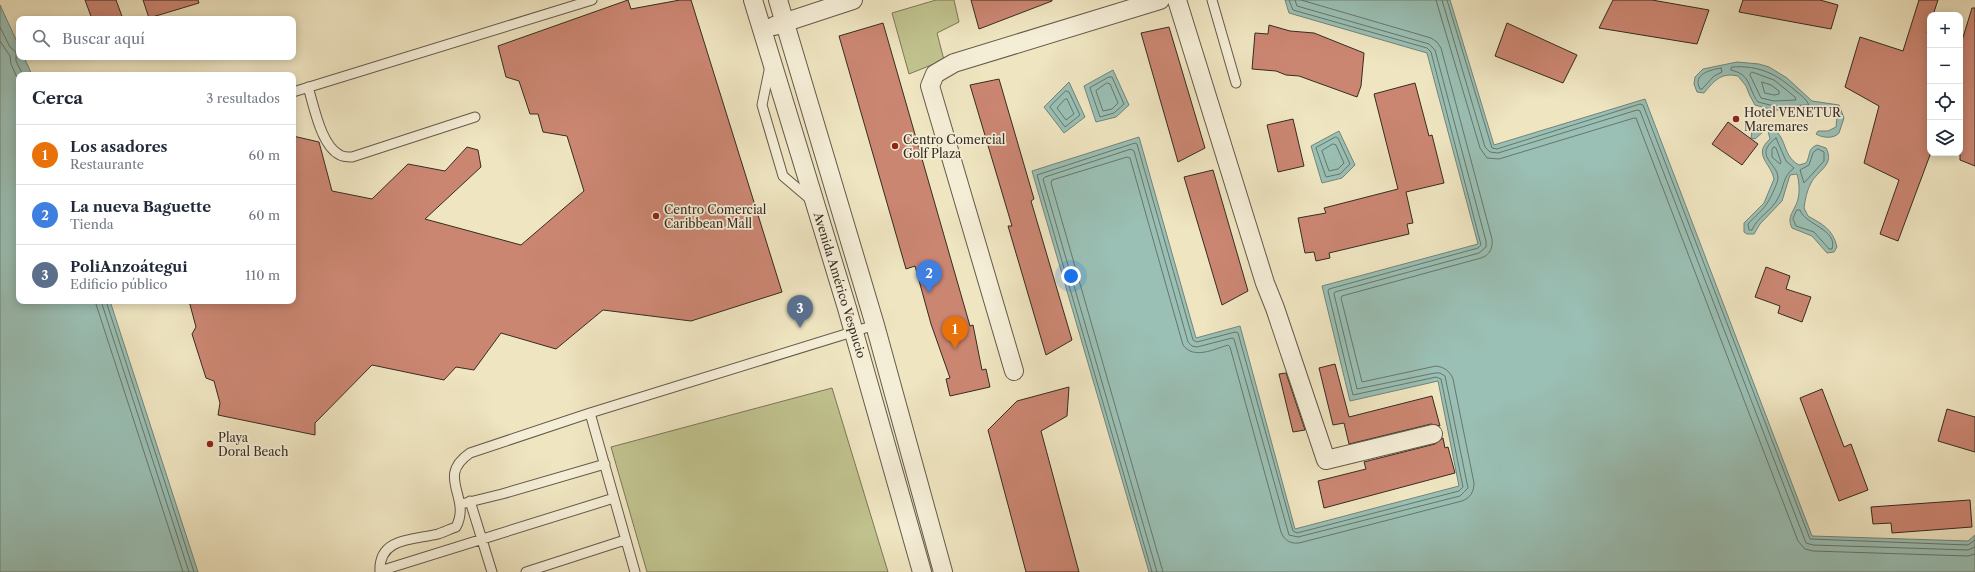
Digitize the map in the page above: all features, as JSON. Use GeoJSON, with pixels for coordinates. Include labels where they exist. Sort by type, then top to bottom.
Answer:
{"type":"FeatureCollection","features":[{"type":"Feature","properties":{"kind":"street","name":"Avenida Américo Vespucio"},"geometry":{"type":"LineString","coordinates":[[778,0],[875,325],[943,572]]}},
{"type":"Feature","properties":{"kind":"street"},"geometry":{"type":"LineString","coordinates":[[762,30],[854,0]]}},
{"type":"Feature","properties":{"kind":"street"},"geometry":{"type":"LineString","coordinates":[[1014,371],[930,86],[935,74],[954,63],[1160,0]]}},
{"type":"Feature","properties":{"kind":"street"},"geometry":{"type":"LineString","coordinates":[[1177,0],[1265,283],[1275,308],[1326,460],[1433,434]]}},
{"type":"Feature","properties":{"kind":"street","name":"Avenida Américo Vespucio"},"geometry":{"type":"LineString","coordinates":[[759,1],[762,30],[854,332],[922,572]]}},
{"type":"Feature","properties":{"kind":"lane"},"geometry":{"type":"LineString","coordinates":[[296,91],[592,0]]}},
{"type":"Feature","properties":{"kind":"lane"},"geometry":{"type":"LineString","coordinates":[[1212,0],[1236,83]]}},
{"type":"Feature","properties":{"kind":"lane"},"geometry":{"type":"LineString","coordinates":[[308,87],[324,139],[332,150],[340,155],[352,157],[475,117]]}},
{"type":"Feature","properties":{"kind":"lane"},"geometry":{"type":"LineString","coordinates":[[614,498],[380,571],[381,559],[387,549],[398,542],[438,534],[456,527],[461,518],[461,504],[453,480],[455,469],[460,460],[470,453],[590,413],[875,325]]}},
{"type":"Feature","properties":{"kind":"lane"},"geometry":{"type":"LineString","coordinates":[[590,413],[634,572]]}},
{"type":"Feature","properties":{"kind":"lane"},"geometry":{"type":"LineString","coordinates":[[461,504],[502,494],[604,464]]}},
{"type":"Feature","properties":{"kind":"lane"},"geometry":{"type":"LineString","coordinates":[[470,501],[492,572]]}},
{"type":"Feature","properties":{"kind":"lane"},"geometry":{"type":"LineString","coordinates":[[526,572],[626,540]]}},
{"type":"Feature","properties":{"kind":"green space"},"geometry":{"type":"Polygon","coordinates":[[[936,0],[954,0],[959,22],[937,33],[944,60],[909,74],[892,13],[936,0]]]}},
{"type":"Feature","properties":{"kind":"green space"},"geometry":{"type":"Polygon","coordinates":[[[832,388],[888,572],[647,572],[611,447],[832,388]]]}},
{"type":"Feature","properties":{"kind":"water"},"geometry":{"type":"Polygon","coordinates":[[[1285,0],[1450,0],[1494,145],[1645,99],[1812,536],[1968,541],[1975,535],[1975,572],[1149,572],[1032,171],[1139,137],[1196,338],[1240,326],[1295,529],[1459,486],[1438,381],[1350,401],[1322,286],[1478,244],[1427,53],[1289,13],[1285,0]]]}},
{"type":"Feature","properties":{"kind":"water"},"geometry":{"type":"Polygon","coordinates":[[[0,5],[16,40],[16,60],[25,60],[31,72],[16,72],[16,304],[111,304],[198,572],[0,572],[0,5]]]}},
{"type":"Feature","properties":{"kind":"water"},"geometry":{"type":"Polygon","coordinates":[[[1737,62],[1759,64],[1769,67],[1787,78],[1812,101],[1839,105],[1844,118],[1839,133],[1828,137],[1816,134],[1818,131],[1828,131],[1836,127],[1837,117],[1832,110],[1827,107],[1811,110],[1773,110],[1755,105],[1746,86],[1738,76],[1722,76],[1718,78],[1704,93],[1697,92],[1694,84],[1695,77],[1703,69],[1737,62]]]}},
{"type":"Feature","properties":{"kind":"water"},"geometry":{"type":"Polygon","coordinates":[[[1113,70],[1129,105],[1116,117],[1096,122],[1084,86],[1113,70]]]}},
{"type":"Feature","properties":{"kind":"water"},"geometry":{"type":"Polygon","coordinates":[[[1069,82],[1085,117],[1064,133],[1044,107],[1069,82]]]}},
{"type":"Feature","properties":{"kind":"water"},"geometry":{"type":"Polygon","coordinates":[[[1765,125],[1773,128],[1778,133],[1789,156],[1799,165],[1806,163],[1812,148],[1817,145],[1826,148],[1828,154],[1827,163],[1811,183],[1806,195],[1804,208],[1808,216],[1830,231],[1837,247],[1834,252],[1827,253],[1812,236],[1792,228],[1790,224],[1790,217],[1797,203],[1799,193],[1797,174],[1790,175],[1782,201],[1760,224],[1754,234],[1747,234],[1744,232],[1744,223],[1764,203],[1774,179],[1763,154],[1765,145],[1770,139],[1768,131],[1764,131],[1755,139],[1751,138],[1752,131],[1755,127],[1765,125]]]}},
{"type":"Feature","properties":{"kind":"water"},"geometry":{"type":"Polygon","coordinates":[[[1339,131],[1355,165],[1342,178],[1322,183],[1311,146],[1339,131]]]}},
{"type":"Feature","properties":{"kind":"building"},"geometry":{"type":"Polygon","coordinates":[[[85,0],[116,0],[122,16],[91,16],[85,0]]]}},
{"type":"Feature","properties":{"kind":"building"},"geometry":{"type":"Polygon","coordinates":[[[143,0],[198,0],[199,3],[156,16],[148,16],[143,0]]]}},
{"type":"Feature","properties":{"kind":"building","name":"Centro Comercial Caribbean Mall"},"geometry":{"type":"Polygon","coordinates":[[[628,0],[631,9],[680,0],[691,0],[782,292],[691,321],[603,310],[556,349],[501,333],[474,370],[456,367],[444,380],[372,365],[315,423],[315,435],[218,415],[220,403],[214,381],[206,378],[192,334],[196,327],[190,304],[296,304],[296,137],[319,142],[332,191],[372,199],[408,164],[445,171],[467,147],[478,150],[481,167],[425,219],[521,245],[584,191],[567,136],[543,132],[538,114],[530,114],[519,81],[506,77],[498,46],[628,0]]]}},
{"type":"Feature","properties":{"kind":"building"},"geometry":{"type":"Polygon","coordinates":[[[971,0],[1052,0],[1052,1],[979,29],[971,0]]]}},
{"type":"Feature","properties":{"kind":"building"},"geometry":{"type":"Polygon","coordinates":[[[1613,0],[1652,0],[1709,10],[1697,44],[1599,28],[1613,0]]]}},
{"type":"Feature","properties":{"kind":"building"},"geometry":{"type":"Polygon","coordinates":[[[1743,0],[1820,0],[1838,5],[1831,29],[1739,12],[1743,0]]]}},
{"type":"Feature","properties":{"kind":"building"},"geometry":{"type":"Polygon","coordinates":[[[1919,0],[1938,0],[1934,12],[1927,12],[1927,156],[1930,156],[1898,241],[1880,234],[1899,180],[1864,163],[1879,106],[1845,87],[1860,37],[1903,51],[1919,0]]]}},
{"type":"Feature","properties":{"kind":"building"},"geometry":{"type":"Polygon","coordinates":[[[1972,8],[1975,8],[1975,166],[1960,160],[1960,156],[1963,156],[1963,37],[1972,8]]]}},
{"type":"Feature","properties":{"kind":"building","name":"Centro Comercial Golf Plaza"},"geometry":{"type":"Polygon","coordinates":[[[883,23],[970,326],[973,325],[982,370],[986,369],[990,387],[950,396],[946,379],[950,378],[931,324],[915,266],[906,269],[839,36],[883,23]]]}},
{"type":"Feature","properties":{"kind":"building"},"geometry":{"type":"Polygon","coordinates":[[[1507,23],[1577,55],[1563,83],[1495,56],[1507,23]]]}},
{"type":"Feature","properties":{"kind":"building"},"geometry":{"type":"Polygon","coordinates":[[[1269,25],[1290,31],[1314,33],[1364,53],[1361,86],[1357,97],[1299,76],[1286,75],[1276,71],[1252,69],[1255,33],[1268,34],[1269,25]]]}},
{"type":"Feature","properties":{"kind":"building"},"geometry":{"type":"Polygon","coordinates":[[[1169,27],[1205,148],[1178,162],[1141,33],[1169,27]]]}},
{"type":"Feature","properties":{"kind":"building"},"geometry":{"type":"Polygon","coordinates":[[[999,79],[1034,199],[1031,201],[1072,340],[1046,355],[1008,226],[1012,226],[970,85],[999,79]]]}},
{"type":"Feature","properties":{"kind":"building"},"geometry":{"type":"Polygon","coordinates":[[[1415,83],[1429,136],[1432,135],[1444,183],[1406,192],[1413,223],[1407,224],[1409,234],[1329,253],[1330,258],[1316,261],[1314,252],[1305,253],[1298,218],[1326,213],[1324,208],[1398,189],[1374,94],[1415,83]]]}},
{"type":"Feature","properties":{"kind":"building"},"geometry":{"type":"Polygon","coordinates":[[[1293,119],[1304,166],[1278,172],[1267,125],[1293,119]]]}},
{"type":"Feature","properties":{"kind":"building"},"geometry":{"type":"Polygon","coordinates":[[[1728,122],[1758,144],[1742,165],[1712,144],[1728,122]]]}},
{"type":"Feature","properties":{"kind":"building"},"geometry":{"type":"Polygon","coordinates":[[[1213,170],[1248,291],[1222,305],[1184,177],[1213,170]]]}},
{"type":"Feature","properties":{"kind":"building"},"geometry":{"type":"Polygon","coordinates":[[[1766,267],[1790,276],[1786,289],[1811,297],[1802,322],[1778,313],[1780,306],[1755,297],[1766,267]]]}},
{"type":"Feature","properties":{"kind":"building"},"geometry":{"type":"Polygon","coordinates":[[[1335,364],[1349,417],[1432,396],[1440,426],[1431,424],[1349,444],[1344,423],[1333,425],[1319,368],[1335,364]]]}},
{"type":"Feature","properties":{"kind":"building"},"geometry":{"type":"Polygon","coordinates":[[[1286,373],[1305,430],[1293,432],[1279,374],[1286,373]]]}},
{"type":"Feature","properties":{"kind":"building"},"geometry":{"type":"Polygon","coordinates":[[[1069,387],[1067,416],[1041,431],[1079,572],[1026,572],[988,430],[1017,401],[1069,387]]]}},
{"type":"Feature","properties":{"kind":"building"},"geometry":{"type":"Polygon","coordinates":[[[1822,389],[1844,447],[1851,444],[1868,490],[1839,501],[1800,398],[1822,389]]]}},
{"type":"Feature","properties":{"kind":"building"},"geometry":{"type":"Polygon","coordinates":[[[1947,409],[1975,417],[1975,452],[1938,441],[1947,409]]]}},
{"type":"Feature","properties":{"kind":"building"},"geometry":{"type":"Polygon","coordinates":[[[1443,438],[1445,448],[1448,447],[1455,473],[1324,508],[1318,481],[1366,469],[1364,462],[1435,444],[1443,438]]]}},
{"type":"Feature","properties":{"kind":"building"},"geometry":{"type":"Polygon","coordinates":[[[1970,500],[1972,527],[1892,533],[1891,523],[1873,524],[1871,507],[1970,500]]]}},
{"type":"Feature","properties":{"kind":"place","name":"Hotel VENETUR Maremares"},"geometry":{"type":"Point","coordinates":[1736,119]}},
{"type":"Feature","properties":{"kind":"place","name":"Centro Comercial Golf Plaza"},"geometry":{"type":"Point","coordinates":[895,146]}},
{"type":"Feature","properties":{"kind":"place","name":"Centro Comercial Caribbean Mall"},"geometry":{"type":"Point","coordinates":[656,216]}},
{"type":"Feature","properties":{"kind":"place","name":"La nueva Baguette"},"geometry":{"type":"Point","coordinates":[929,293]}},
{"type":"Feature","properties":{"kind":"place","name":"PoliAnzoátegui"},"geometry":{"type":"Point","coordinates":[800,328]}},
{"type":"Feature","properties":{"kind":"place","name":"Los asadores"},"geometry":{"type":"Point","coordinates":[955,349]}},
{"type":"Feature","properties":{"kind":"place","name":"Playa Doral Beach"},"geometry":{"type":"Point","coordinates":[210,444]}}]}
